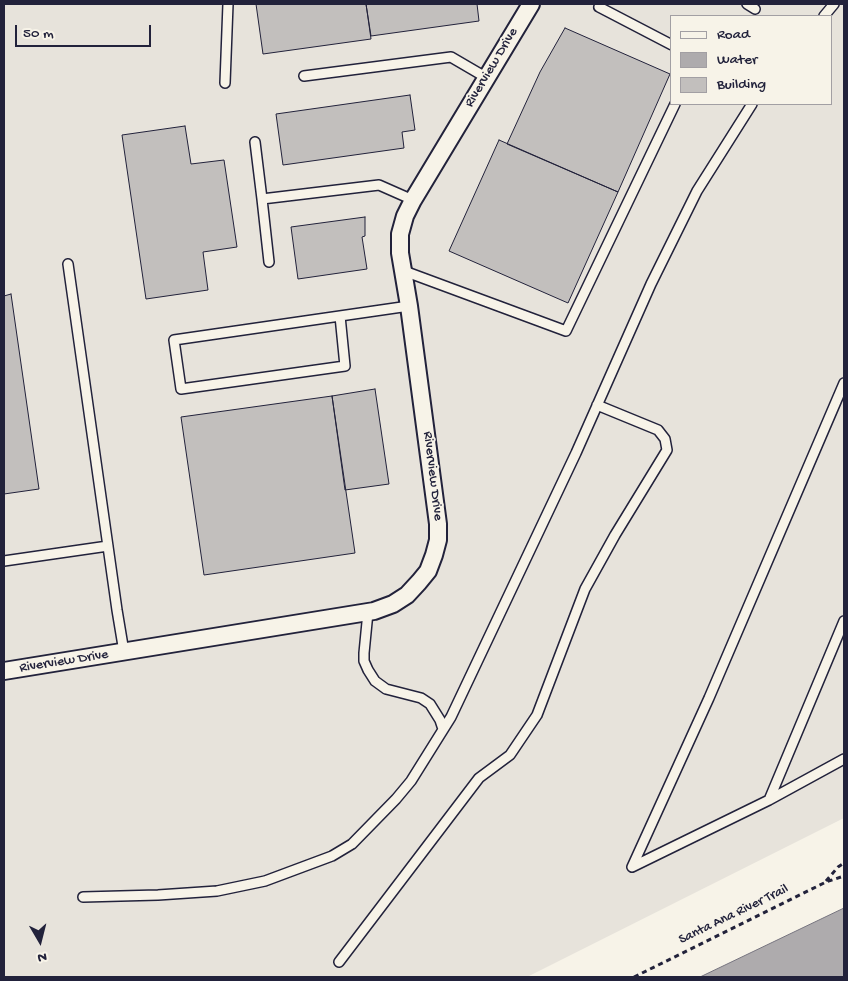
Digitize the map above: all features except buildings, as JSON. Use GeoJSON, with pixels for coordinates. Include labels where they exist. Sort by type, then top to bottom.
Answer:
{"type":"FeatureCollection","features":[{"type":"Feature","properties":{"kind":"street","name":"Riverview Drive"},"geometry":{"type":"LineString","coordinates":[[4,671],[368,612],[393,604],[407,596],[428,571],[438,540],[437,507],[400,253],[400,234],[405,216],[413,200],[531,4]]}},
{"type":"Feature","properties":{"kind":"lane"},"geometry":{"type":"LineString","coordinates":[[225,83],[228,4]]}},
{"type":"Feature","properties":{"kind":"lane"},"geometry":{"type":"LineString","coordinates":[[600,4],[599,7],[670,44]]}},
{"type":"Feature","properties":{"kind":"lane"},"geometry":{"type":"LineString","coordinates":[[747,4],[755,9]]}},
{"type":"Feature","properties":{"kind":"lane"},"geometry":{"type":"LineString","coordinates":[[825,15],[834,4]]}},
{"type":"Feature","properties":{"kind":"lane"},"geometry":{"type":"LineString","coordinates":[[304,76],[451,57],[486,78]]}},
{"type":"Feature","properties":{"kind":"lane"},"geometry":{"type":"LineString","coordinates":[[404,271],[566,331],[676,105]]}},
{"type":"Feature","properties":{"kind":"lane"},"geometry":{"type":"LineString","coordinates":[[83,896],[158,895],[217,891],[265,881],[332,856],[352,844],[396,800],[411,781],[457,704],[597,406],[651,284],[697,191],[751,105]]}},
{"type":"Feature","properties":{"kind":"lane"},"geometry":{"type":"LineString","coordinates":[[254,142],[269,262]]}},
{"type":"Feature","properties":{"kind":"lane"},"geometry":{"type":"LineString","coordinates":[[262,199],[379,185],[413,200]]}},
{"type":"Feature","properties":{"kind":"lane"},"geometry":{"type":"LineString","coordinates":[[68,264],[124,652]]}},
{"type":"Feature","properties":{"kind":"lane"},"geometry":{"type":"LineString","coordinates":[[340,316],[345,366],[181,389],[174,340],[409,306]]}},
{"type":"Feature","properties":{"kind":"lane"},"geometry":{"type":"LineString","coordinates":[[844,382],[709,698],[632,868],[769,800],[844,759]]}},
{"type":"Feature","properties":{"kind":"lane"},"geometry":{"type":"LineString","coordinates":[[339,962],[479,778],[510,755],[537,715],[585,589],[615,535],[667,450],[665,439],[658,430],[623,414],[597,406]]}},
{"type":"Feature","properties":{"kind":"lane"},"geometry":{"type":"LineString","coordinates":[[4,561],[108,546]]}},
{"type":"Feature","properties":{"kind":"lane"},"geometry":{"type":"LineString","coordinates":[[368,612],[364,661],[375,681],[386,688],[421,698],[430,704],[443,729]]}},
{"type":"Feature","properties":{"kind":"lane"},"geometry":{"type":"LineString","coordinates":[[769,800],[844,621]]}},
{"type":"Feature","properties":{"kind":"path"},"geometry":{"type":"LineString","coordinates":[[826,882],[838,867],[844,863]]}},
{"type":"Feature","properties":{"kind":"path","name":"Santa Ana River Trail"},"geometry":{"type":"LineString","coordinates":[[634,977],[826,882],[844,876]]}},
{"type":"Feature","properties":{"kind":"shaded area"},"geometry":{"type":"Polygon","coordinates":[[[4,4],[844,4],[844,818],[527,977],[6,977],[4,975],[4,4]]]}},
{"type":"Feature","properties":{"kind":"water"},"geometry":{"type":"Polygon","coordinates":[[[844,908],[844,977],[700,977],[844,908]]]}}]}
